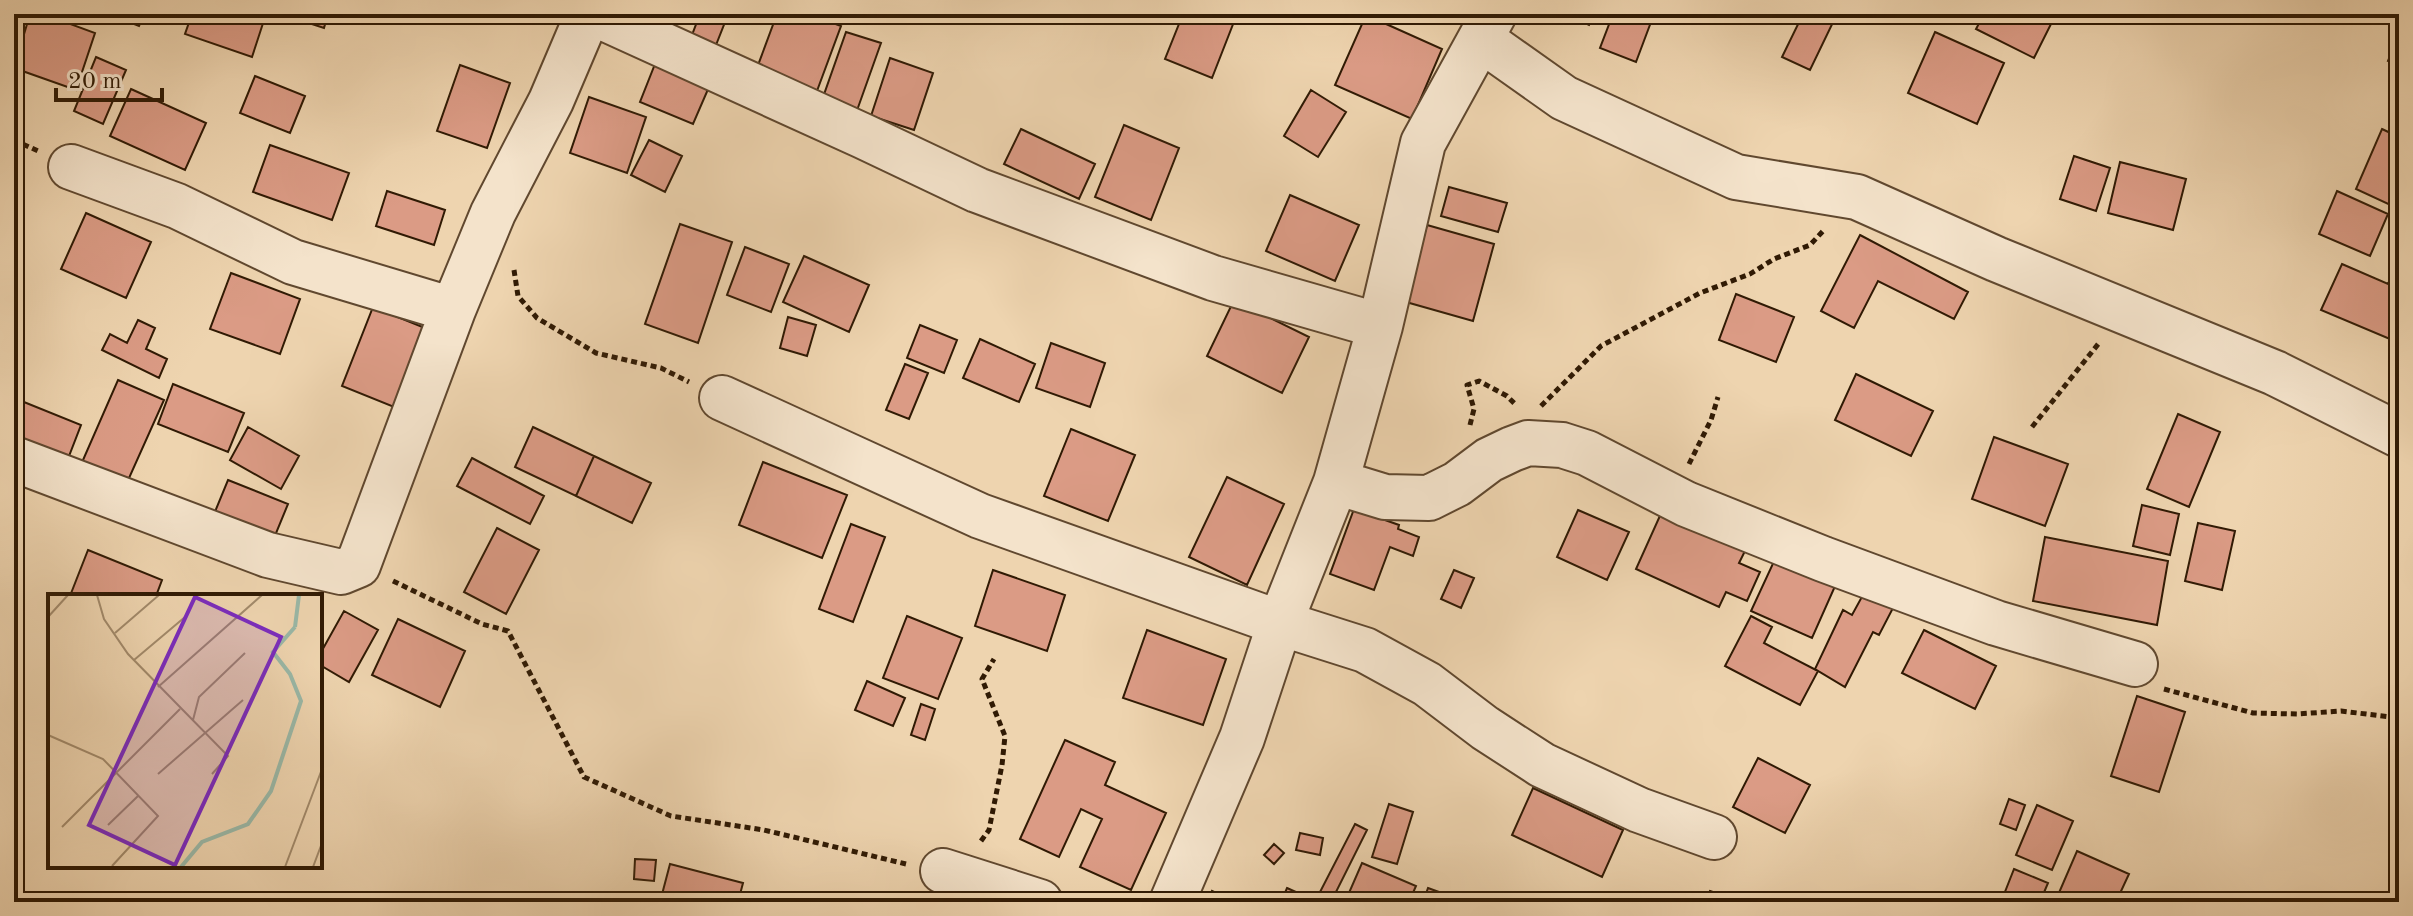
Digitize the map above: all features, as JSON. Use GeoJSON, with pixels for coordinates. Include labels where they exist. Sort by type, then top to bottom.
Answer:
{"type":"FeatureCollection","features":[{"type":"Feature","properties":{"kind":"street"},"geometry":{"type":"LineString","coordinates":[[14,459],[268,555],[341,572],[358,565],[453,310],[493,213],[551,101],[588,14]]}},
{"type":"Feature","properties":{"kind":"street"},"geometry":{"type":"LineString","coordinates":[[595,14],[977,190],[1213,278],[1380,326]]}},
{"type":"Feature","properties":{"kind":"street"},"geometry":{"type":"LineString","coordinates":[[1172,902],[1242,738],[1280,623],[1336,482],[1380,326],[1423,143],[1488,27],[1564,98],[1736,177],[1857,197],[2275,373],[2399,435]]}},
{"type":"Feature","properties":{"kind":"street"},"geometry":{"type":"LineString","coordinates":[[71,167],[177,206],[293,262],[453,310]]}},
{"type":"Feature","properties":{"kind":"street"},"geometry":{"type":"LineString","coordinates":[[722,398],[980,516],[1280,623],[1365,650],[1427,684],[1485,728],[1542,765],[1639,810],[1714,837]]}},
{"type":"Feature","properties":{"kind":"street"},"geometry":{"type":"LineString","coordinates":[[1336,482],[1385,497],[1429,498],[1512,449],[1528,443],[1562,445],[1587,453],[1672,496],[1823,559],[2036,636],[2135,664]]}},
{"type":"Feature","properties":{"kind":"street"},"geometry":{"type":"LineString","coordinates":[[952,874],[1040,902]]}},
{"type":"Feature","properties":{"kind":"path"},"geometry":{"type":"LineString","coordinates":[[1562,445],[1528,417],[1601,346],[1700,293],[1750,274],[1774,259],[1810,245],[1857,197]]}},
{"type":"Feature","properties":{"kind":"path"},"geometry":{"type":"LineString","coordinates":[[493,213],[503,227],[518,296],[537,318],[596,353],[661,368],[722,398]]}},
{"type":"Feature","properties":{"kind":"path"},"geometry":{"type":"LineString","coordinates":[[2032,427],[2125,311]]}},
{"type":"Feature","properties":{"kind":"path"},"geometry":{"type":"LineString","coordinates":[[1672,496],[1711,420],[1718,397]]}},
{"type":"Feature","properties":{"kind":"path"},"geometry":{"type":"LineString","coordinates":[[358,565],[482,624],[508,631],[584,777],[671,816],[764,830],[952,874],[989,830],[1002,765],[1005,736],[982,679],[994,659]]}},
{"type":"Feature","properties":{"kind":"path"},"geometry":{"type":"LineString","coordinates":[[2135,664],[2142,681],[2177,695],[2253,713],[2341,711],[2399,718]]}},
{"type":"Feature","properties":{"kind":"building"},"geometry":{"type":"Polygon","coordinates":[[[30,14],[65,14],[62,21],[95,33],[76,90],[14,68],[30,14]]]}},
{"type":"Feature","properties":{"kind":"building"},"geometry":{"type":"Polygon","coordinates":[[[123,14],[144,14],[139,26],[121,19],[123,14]]]}},
{"type":"Feature","properties":{"kind":"building"},"geometry":{"type":"Polygon","coordinates":[[[192,14],[266,14],[252,57],[185,34],[192,14]]]}},
{"type":"Feature","properties":{"kind":"building"},"geometry":{"type":"Polygon","coordinates":[[[281,14],[328,14],[324,28],[281,14]]]}},
{"type":"Feature","properties":{"kind":"building"},"geometry":{"type":"Polygon","coordinates":[[[644,14],[677,14],[670,28],[644,14]]]}},
{"type":"Feature","properties":{"kind":"building"},"geometry":{"type":"Polygon","coordinates":[[[700,14],[727,17],[716,45],[692,35],[700,14]]]}},
{"type":"Feature","properties":{"kind":"building"},"geometry":{"type":"Polygon","coordinates":[[[777,14],[809,14],[841,26],[814,99],[754,76],[777,14]]]}},
{"type":"Feature","properties":{"kind":"building"},"geometry":{"type":"Polygon","coordinates":[[[1183,14],[1237,14],[1212,78],[1165,59],[1183,14]]]}},
{"type":"Feature","properties":{"kind":"building"},"geometry":{"type":"Polygon","coordinates":[[[1566,14],[1594,14],[1589,25],[1566,14]]]}},
{"type":"Feature","properties":{"kind":"building"},"geometry":{"type":"Polygon","coordinates":[[[1613,14],[1654,14],[1636,62],[1600,48],[1613,14]]]}},
{"type":"Feature","properties":{"kind":"building"},"geometry":{"type":"Polygon","coordinates":[[[1803,14],[1837,14],[1810,70],[1782,57],[1803,14]]]}},
{"type":"Feature","properties":{"kind":"building"},"geometry":{"type":"Polygon","coordinates":[[[1984,14],[2056,14],[2034,58],[1976,29],[1984,14]]]}},
{"type":"Feature","properties":{"kind":"building"},"geometry":{"type":"Polygon","coordinates":[[[1366,15],[1442,49],[1412,119],[1335,85],[1366,15]]]}},
{"type":"Feature","properties":{"kind":"building"},"geometry":{"type":"Polygon","coordinates":[[[846,32],[881,43],[855,116],[821,103],[846,32]]]}},
{"type":"Feature","properties":{"kind":"building"},"geometry":{"type":"Polygon","coordinates":[[[1935,32],[2004,63],[1977,124],[1908,93],[1935,32]]]}},
{"type":"Feature","properties":{"kind":"building"},"geometry":{"type":"Polygon","coordinates":[[[2399,35],[2399,65],[2388,61],[2399,35]]]}},
{"type":"Feature","properties":{"kind":"building"},"geometry":{"type":"Polygon","coordinates":[[[96,57],[126,70],[103,124],[74,111],[96,57]]]}},
{"type":"Feature","properties":{"kind":"building"},"geometry":{"type":"Polygon","coordinates":[[[890,58],[933,73],[914,130],[871,116],[890,58]]]}},
{"type":"Feature","properties":{"kind":"building"},"geometry":{"type":"Polygon","coordinates":[[[655,64],[709,87],[693,124],[640,102],[655,64]]]}},
{"type":"Feature","properties":{"kind":"building"},"geometry":{"type":"Polygon","coordinates":[[[460,65],[510,83],[487,148],[437,131],[460,65]]]}},
{"type":"Feature","properties":{"kind":"building"},"geometry":{"type":"Polygon","coordinates":[[[255,76],[305,96],[290,133],[240,113],[255,76]]]}},
{"type":"Feature","properties":{"kind":"building"},"geometry":{"type":"Polygon","coordinates":[[[131,89],[206,123],[185,170],[110,136],[131,89]]]}},
{"type":"Feature","properties":{"kind":"building"},"geometry":{"type":"Polygon","coordinates":[[[1311,90],[1346,112],[1318,157],[1284,136],[1311,90]]]}},
{"type":"Feature","properties":{"kind":"building"},"geometry":{"type":"Polygon","coordinates":[[[589,97],[646,117],[627,173],[570,153],[589,97]]]}},
{"type":"Feature","properties":{"kind":"building"},"geometry":{"type":"Polygon","coordinates":[[[1124,125],[1179,148],[1151,220],[1095,197],[1124,125]]]}},
{"type":"Feature","properties":{"kind":"building"},"geometry":{"type":"Polygon","coordinates":[[[1021,129],[1095,164],[1079,199],[1004,164],[1021,129]]]}},
{"type":"Feature","properties":{"kind":"building"},"geometry":{"type":"Polygon","coordinates":[[[2382,129],[2399,137],[2399,209],[2356,189],[2382,129]]]}},
{"type":"Feature","properties":{"kind":"building"},"geometry":{"type":"Polygon","coordinates":[[[649,140],[682,156],[665,192],[631,175],[649,140]]]}},
{"type":"Feature","properties":{"kind":"building"},"geometry":{"type":"Polygon","coordinates":[[[270,145],[349,173],[332,220],[253,192],[270,145]]]}},
{"type":"Feature","properties":{"kind":"building"},"geometry":{"type":"Polygon","coordinates":[[[2074,156],[2110,168],[2096,211],[2060,199],[2074,156]]]}},
{"type":"Feature","properties":{"kind":"building"},"geometry":{"type":"Polygon","coordinates":[[[2120,162],[2186,179],[2173,230],[2108,213],[2120,162]]]}},
{"type":"Feature","properties":{"kind":"building"},"geometry":{"type":"Polygon","coordinates":[[[1449,187],[1507,203],[1498,232],[1441,216],[1449,187]]]}},
{"type":"Feature","properties":{"kind":"building"},"geometry":{"type":"Polygon","coordinates":[[[387,191],[445,210],[434,245],[376,226],[387,191]]]}},
{"type":"Feature","properties":{"kind":"building"},"geometry":{"type":"Polygon","coordinates":[[[2337,191],[2388,214],[2370,256],[2319,234],[2337,191]]]}},
{"type":"Feature","properties":{"kind":"building"},"geometry":{"type":"Polygon","coordinates":[[[1290,195],[1359,225],[1335,281],[1266,251],[1290,195]]]}},
{"type":"Feature","properties":{"kind":"building"},"geometry":{"type":"Polygon","coordinates":[[[86,213],[151,242],[126,298],[61,269],[86,213]]]}},
{"type":"Feature","properties":{"kind":"building"},"geometry":{"type":"Polygon","coordinates":[[[680,224],[732,242],[698,343],[645,324],[680,224]]]}},
{"type":"Feature","properties":{"kind":"building"},"geometry":{"type":"Polygon","coordinates":[[[1427,225],[1494,244],[1473,321],[1406,302],[1427,225]]]}},
{"type":"Feature","properties":{"kind":"building"},"geometry":{"type":"Polygon","coordinates":[[[1860,235],[1968,292],[1954,319],[1878,281],[1854,328],[1821,311],[1860,235]]]}},
{"type":"Feature","properties":{"kind":"building"},"geometry":{"type":"Polygon","coordinates":[[[745,247],[789,264],[771,312],[727,295],[745,247]]]}},
{"type":"Feature","properties":{"kind":"building"},"geometry":{"type":"Polygon","coordinates":[[[804,256],[869,285],[849,332],[783,302],[804,256]]]}},
{"type":"Feature","properties":{"kind":"building"},"geometry":{"type":"Polygon","coordinates":[[[2342,264],[2388,284],[2391,277],[2399,280],[2397,342],[2321,310],[2342,264]]]}},
{"type":"Feature","properties":{"kind":"building"},"geometry":{"type":"Polygon","coordinates":[[[231,273],[300,299],[280,354],[210,329],[231,273]]]}},
{"type":"Feature","properties":{"kind":"building"},"geometry":{"type":"Polygon","coordinates":[[[1736,294],[1794,317],[1776,362],[1719,340],[1736,294]]]}},
{"type":"Feature","properties":{"kind":"building"},"geometry":{"type":"Polygon","coordinates":[[[1234,300],[1309,337],[1282,393],[1207,356],[1234,300]]]}},
{"type":"Feature","properties":{"kind":"building"},"geometry":{"type":"Polygon","coordinates":[[[373,307],[430,330],[399,409],[342,386],[373,307]]]}},
{"type":"Feature","properties":{"kind":"building"},"geometry":{"type":"Polygon","coordinates":[[[788,317],[816,325],[807,356],[780,348],[788,317]]]}},
{"type":"Feature","properties":{"kind":"building"},"geometry":{"type":"Polygon","coordinates":[[[138,320],[155,328],[146,349],[167,359],[159,378],[102,350],[110,334],[127,343],[138,320]]]}},
{"type":"Feature","properties":{"kind":"building"},"geometry":{"type":"Polygon","coordinates":[[[920,325],[957,340],[944,373],[907,358],[920,325]]]}},
{"type":"Feature","properties":{"kind":"building"},"geometry":{"type":"Polygon","coordinates":[[[980,339],[1035,364],[1019,402],[963,378],[980,339]]]}},
{"type":"Feature","properties":{"kind":"building"},"geometry":{"type":"Polygon","coordinates":[[[1051,343],[1105,363],[1090,407],[1036,388],[1051,343]]]}},
{"type":"Feature","properties":{"kind":"building"},"geometry":{"type":"Polygon","coordinates":[[[905,364],[928,373],[909,419],[886,410],[905,364]]]}},
{"type":"Feature","properties":{"kind":"building"},"geometry":{"type":"Polygon","coordinates":[[[1856,374],[1933,411],[1911,456],[1835,420],[1856,374]]]}},
{"type":"Feature","properties":{"kind":"building"},"geometry":{"type":"Polygon","coordinates":[[[118,380],[164,400],[121,496],[76,476],[118,380]]]}},
{"type":"Feature","properties":{"kind":"building"},"geometry":{"type":"Polygon","coordinates":[[[173,384],[244,413],[228,452],[158,424],[173,384]]]}},
{"type":"Feature","properties":{"kind":"building"},"geometry":{"type":"Polygon","coordinates":[[[14,398],[81,425],[64,469],[14,449],[14,398]]]}},
{"type":"Feature","properties":{"kind":"building"},"geometry":{"type":"Polygon","coordinates":[[[2178,414],[2220,432],[2189,507],[2147,489],[2178,414]]]}},
{"type":"Feature","properties":{"kind":"building"},"geometry":{"type":"Polygon","coordinates":[[[248,427],[299,456],[281,489],[230,460],[248,427]]]}},
{"type":"Feature","properties":{"kind":"building"},"geometry":{"type":"Polygon","coordinates":[[[533,427],[594,456],[576,496],[515,467],[533,427]]]}},
{"type":"Feature","properties":{"kind":"building"},"geometry":{"type":"Polygon","coordinates":[[[1071,429],[1135,455],[1108,521],[1044,496],[1071,429]]]}},
{"type":"Feature","properties":{"kind":"building"},"geometry":{"type":"Polygon","coordinates":[[[1994,437],[2068,464],[2045,526],[1972,499],[1994,437]]]}},
{"type":"Feature","properties":{"kind":"building"},"geometry":{"type":"Polygon","coordinates":[[[594,456],[651,483],[632,523],[576,496],[594,456]]]}},
{"type":"Feature","properties":{"kind":"building"},"geometry":{"type":"Polygon","coordinates":[[[472,458],[544,496],[530,524],[457,486],[472,458]]]}},
{"type":"Feature","properties":{"kind":"building"},"geometry":{"type":"Polygon","coordinates":[[[763,462],[847,495],[822,558],[739,525],[763,462]]]}},
{"type":"Feature","properties":{"kind":"building"},"geometry":{"type":"Polygon","coordinates":[[[1227,477],[1284,504],[1247,585],[1189,557],[1227,477]]]}},
{"type":"Feature","properties":{"kind":"building"},"geometry":{"type":"Polygon","coordinates":[[[228,480],[288,504],[272,543],[212,519],[228,480]]]}},
{"type":"Feature","properties":{"kind":"building"},"geometry":{"type":"Polygon","coordinates":[[[2142,505],[2179,514],[2170,555],[2133,546],[2142,505]]]}},
{"type":"Feature","properties":{"kind":"building"},"geometry":{"type":"Polygon","coordinates":[[[1354,509],[1399,525],[1398,529],[1419,537],[1413,556],[1390,547],[1374,590],[1330,574],[1354,509]]]}},
{"type":"Feature","properties":{"kind":"building"},"geometry":{"type":"Polygon","coordinates":[[[1663,509],[1747,547],[1739,563],[1760,572],[1747,601],[1726,592],[1719,607],[1636,569],[1663,509]]]}},
{"type":"Feature","properties":{"kind":"building"},"geometry":{"type":"Polygon","coordinates":[[[1578,510],[1629,532],[1607,580],[1557,557],[1578,510]]]}},
{"type":"Feature","properties":{"kind":"building"},"geometry":{"type":"Polygon","coordinates":[[[2198,523],[2235,531],[2222,590],[2185,581],[2198,523]]]}},
{"type":"Feature","properties":{"kind":"building"},"geometry":{"type":"Polygon","coordinates":[[[851,524],[885,537],[853,622],[819,609],[851,524]]]}},
{"type":"Feature","properties":{"kind":"building"},"geometry":{"type":"Polygon","coordinates":[[[497,528],[539,550],[506,614],[464,592],[497,528]]]}},
{"type":"Feature","properties":{"kind":"building"},"geometry":{"type":"Polygon","coordinates":[[[2045,537],[2168,561],[2157,625],[2033,601],[2045,537]]]}},
{"type":"Feature","properties":{"kind":"building"},"geometry":{"type":"Polygon","coordinates":[[[88,550],[162,580],[157,594],[71,594],[88,550]]]}},
{"type":"Feature","properties":{"kind":"building"},"geometry":{"type":"Polygon","coordinates":[[[1776,557],[1836,584],[1812,638],[1751,611],[1776,557]]]}},
{"type":"Feature","properties":{"kind":"building"},"geometry":{"type":"Polygon","coordinates":[[[993,570],[1065,595],[1047,651],[975,626],[993,570]]]}},
{"type":"Feature","properties":{"kind":"building"},"geometry":{"type":"Polygon","coordinates":[[[1454,570],[1474,578],[1461,608],[1441,599],[1454,570]]]}},
{"type":"Feature","properties":{"kind":"building"},"geometry":{"type":"Polygon","coordinates":[[[1864,593],[1893,608],[1879,635],[1873,632],[1845,687],[1815,669],[1843,610],[1852,615],[1864,593]]]}},
{"type":"Feature","properties":{"kind":"building"},"geometry":{"type":"Polygon","coordinates":[[[344,611],[378,630],[349,682],[322,666],[322,650],[344,611]]]}},
{"type":"Feature","properties":{"kind":"building"},"geometry":{"type":"Polygon","coordinates":[[[907,616],[962,638],[938,699],[883,678],[907,616]]]}},
{"type":"Feature","properties":{"kind":"building"},"geometry":{"type":"Polygon","coordinates":[[[1751,616],[1772,627],[1764,643],[1818,671],[1800,705],[1725,666],[1751,616]]]}},
{"type":"Feature","properties":{"kind":"building"},"geometry":{"type":"Polygon","coordinates":[[[398,619],[465,651],[440,707],[372,675],[398,619]]]}},
{"type":"Feature","properties":{"kind":"building"},"geometry":{"type":"Polygon","coordinates":[[[1147,630],[1226,659],[1203,725],[1123,698],[1147,630]]]}},
{"type":"Feature","properties":{"kind":"building"},"geometry":{"type":"Polygon","coordinates":[[[1924,630],[1996,666],[1975,709],[1902,673],[1924,630]]]}},
{"type":"Feature","properties":{"kind":"building"},"geometry":{"type":"Polygon","coordinates":[[[867,681],[905,698],[893,726],[855,710],[867,681]]]}},
{"type":"Feature","properties":{"kind":"building"},"geometry":{"type":"Polygon","coordinates":[[[2137,696],[2185,712],[2159,792],[2111,776],[2137,696]]]}},
{"type":"Feature","properties":{"kind":"building"},"geometry":{"type":"Polygon","coordinates":[[[921,704],[935,709],[925,740],[911,735],[921,704]]]}},
{"type":"Feature","properties":{"kind":"building"},"geometry":{"type":"Polygon","coordinates":[[[1065,740],[1115,762],[1105,785],[1166,813],[1131,890],[1080,867],[1102,819],[1081,809],[1059,857],[1020,839],[1065,740]]]}},
{"type":"Feature","properties":{"kind":"building"},"geometry":{"type":"Polygon","coordinates":[[[1758,758],[1810,785],[1785,833],[1733,807],[1758,758]]]}},
{"type":"Feature","properties":{"kind":"building"},"geometry":{"type":"Polygon","coordinates":[[[1533,788],[1623,830],[1602,877],[1512,835],[1533,788]]]}},
{"type":"Feature","properties":{"kind":"building"},"geometry":{"type":"Polygon","coordinates":[[[2009,799],[2025,805],[2016,830],[2000,824],[2009,799]]]}},
{"type":"Feature","properties":{"kind":"building"},"geometry":{"type":"Polygon","coordinates":[[[1389,804],[1413,812],[1397,864],[1372,857],[1389,804]]]}},
{"type":"Feature","properties":{"kind":"building"},"geometry":{"type":"Polygon","coordinates":[[[2037,805],[2073,821],[2052,870],[2016,855],[2037,805]]]}},
{"type":"Feature","properties":{"kind":"building"},"geometry":{"type":"Polygon","coordinates":[[[1355,824],[1367,830],[1333,898],[1320,892],[1355,824]]]}},
{"type":"Feature","properties":{"kind":"building"},"geometry":{"type":"Polygon","coordinates":[[[1300,833],[1323,838],[1320,855],[1296,850],[1300,833]]]}},
{"type":"Feature","properties":{"kind":"building"},"geometry":{"type":"Polygon","coordinates":[[[1274,844],[1284,853],[1274,864],[1264,855],[1274,844]]]}},
{"type":"Feature","properties":{"kind":"building"},"geometry":{"type":"Polygon","coordinates":[[[2077,851],[2129,874],[2116,902],[2055,902],[2077,851]]]}},
{"type":"Feature","properties":{"kind":"building"},"geometry":{"type":"Polygon","coordinates":[[[635,859],[656,860],[654,881],[634,879],[635,859]]]}},
{"type":"Feature","properties":{"kind":"building"},"geometry":{"type":"Polygon","coordinates":[[[1362,863],[1416,886],[1409,902],[1345,902],[1362,863]]]}},
{"type":"Feature","properties":{"kind":"building"},"geometry":{"type":"Polygon","coordinates":[[[670,864],[743,883],[738,902],[660,902],[670,864]]]}},
{"type":"Feature","properties":{"kind":"building"},"geometry":{"type":"Polygon","coordinates":[[[2014,869],[2048,883],[2040,902],[2001,902],[2014,869]]]}},
{"type":"Feature","properties":{"kind":"building"},"geometry":{"type":"Polygon","coordinates":[[[1287,888],[1318,902],[1281,902],[1287,888]]]}},
{"type":"Feature","properties":{"kind":"building"},"geometry":{"type":"Polygon","coordinates":[[[1428,888],[1461,900],[1468,902],[1423,902],[1428,888]]]}},
{"type":"Feature","properties":{"kind":"building"},"geometry":{"type":"Polygon","coordinates":[[[1212,891],[1235,902],[1208,902],[1212,891]]]}},
{"type":"Feature","properties":{"kind":"building"},"geometry":{"type":"Polygon","coordinates":[[[1710,891],[1741,902],[1706,902],[1710,891]]]}}]}
